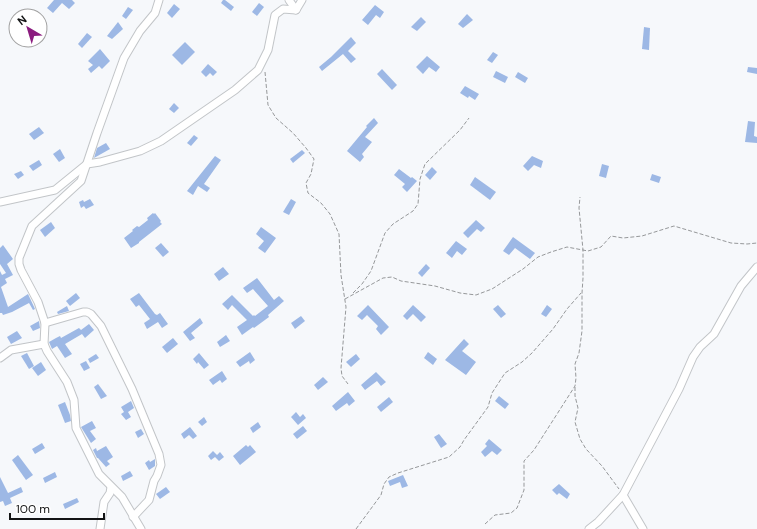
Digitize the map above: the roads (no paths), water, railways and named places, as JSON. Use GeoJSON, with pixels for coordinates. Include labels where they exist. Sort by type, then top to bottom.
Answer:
{"type":"FeatureCollection","features":[{"type":"Feature","properties":{"kind":"street"},"geometry":{"type":"LineString","coordinates":[[140,529],[122,497],[99,474],[76,428],[74,400],[67,382],[44,344],[45,323],[38,302],[20,270],[19,258],[32,226],[81,181],[124,58],[140,31],[154,13],[159,0]]}},
{"type":"Feature","properties":{"kind":"street"},"geometry":{"type":"LineString","coordinates":[[289,0],[296,10]]}},
{"type":"Feature","properties":{"kind":"street"},"geometry":{"type":"LineString","coordinates":[[296,10],[302,0]]}},
{"type":"Feature","properties":{"kind":"street"},"geometry":{"type":"LineString","coordinates":[[0,202],[55,190],[87,164],[140,151],[161,141],[236,90],[258,70],[268,50],[274,16],[283,9],[296,10]]}},
{"type":"Feature","properties":{"kind":"street"},"geometry":{"type":"LineString","coordinates":[[589,529],[598,522],[623,495],[679,389],[693,357],[700,347],[714,334],[741,286],[757,267]]}},
{"type":"Feature","properties":{"kind":"street"},"geometry":{"type":"LineString","coordinates":[[45,323],[83,312],[92,314],[101,326],[132,389],[159,454],[161,465],[158,476],[154,481],[149,500],[133,517]]}},
{"type":"Feature","properties":{"kind":"street"},"geometry":{"type":"LineString","coordinates":[[0,358],[11,350],[44,344]]}},
{"type":"Feature","properties":{"kind":"street"},"geometry":{"type":"LineString","coordinates":[[100,529],[104,502],[110,493],[111,487]]}},
{"type":"Feature","properties":{"kind":"street"},"geometry":{"type":"LineString","coordinates":[[623,495],[643,529]]}}]}
